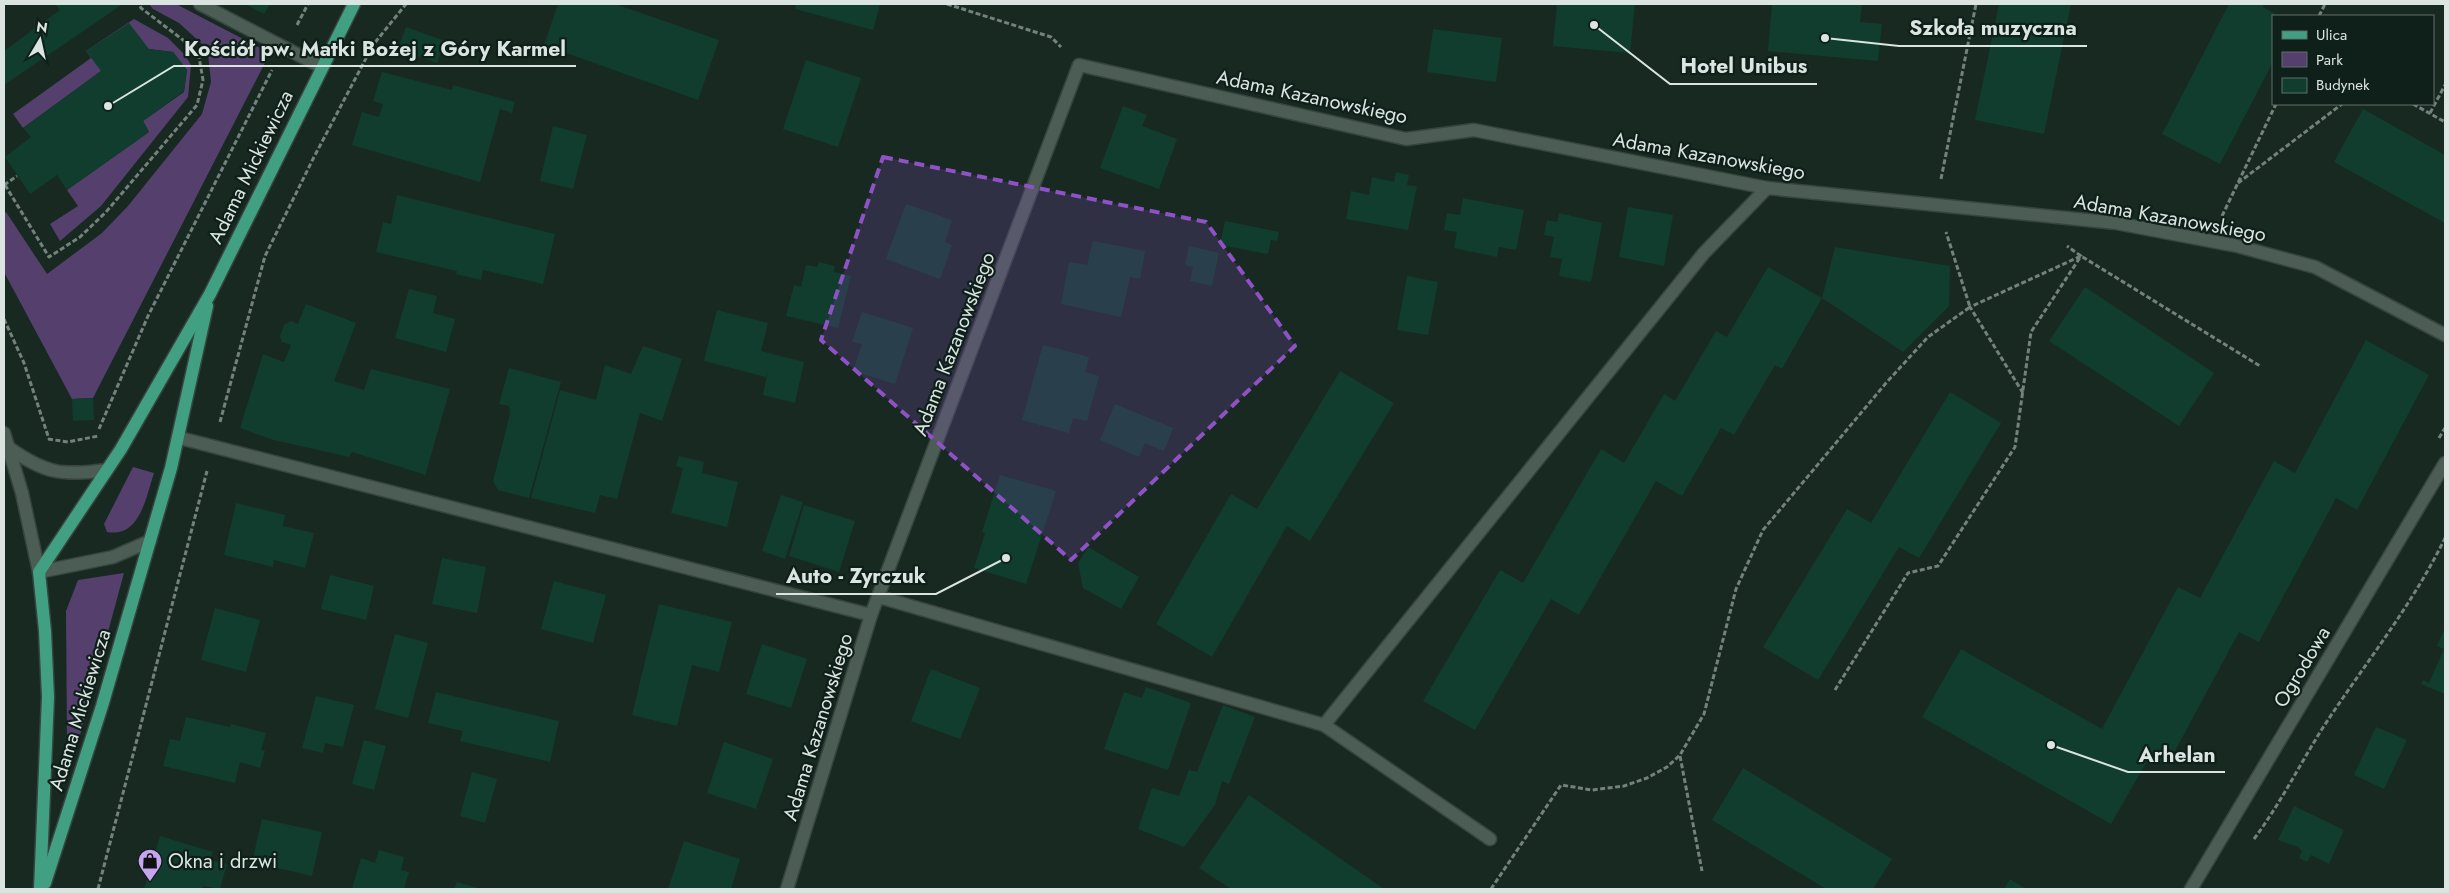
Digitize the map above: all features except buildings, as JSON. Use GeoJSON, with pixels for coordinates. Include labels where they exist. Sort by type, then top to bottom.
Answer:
{"type":"FeatureCollection","features":[{"type":"Feature","properties":{"kind":"main road","name":"Adama Mickiewicza"},"geometry":{"type":"LineString","coordinates":[[41,889],[48,697],[45,631],[38,572],[107,470],[210,294],[354,4]]}},
{"type":"Feature","properties":{"kind":"main road","name":"Adama Mickiewicza"},"geometry":{"type":"LineString","coordinates":[[41,889],[102,706],[180,438],[210,294]]}},
{"type":"Feature","properties":{"kind":"street"},"geometry":{"type":"LineString","coordinates":[[200,4],[322,67]]}},
{"type":"Feature","properties":{"kind":"street","name":"Adama Kazanowskiego"},"geometry":{"type":"LineString","coordinates":[[787,889],[872,615],[1079,66],[1406,139],[1474,130],[1767,188],[2116,223],[2237,246],[2315,267],[2445,335]]}},
{"type":"Feature","properties":{"kind":"street"},"geometry":{"type":"LineString","coordinates":[[1324,725],[1698,261],[1767,188]]}},
{"type":"Feature","properties":{"kind":"street"},"geometry":{"type":"LineString","coordinates":[[4,434],[31,531],[38,572],[113,557],[150,540]]}},
{"type":"Feature","properties":{"kind":"street"},"geometry":{"type":"LineString","coordinates":[[180,438],[872,615]]}},
{"type":"Feature","properties":{"kind":"street"},"geometry":{"type":"LineString","coordinates":[[9,448],[27,461],[50,471],[75,474],[107,470]]}},
{"type":"Feature","properties":{"kind":"street","name":"Ogrodowa"},"geometry":{"type":"LineString","coordinates":[[2191,889],[2445,463]]}},
{"type":"Feature","properties":{"kind":"street"},"geometry":{"type":"LineString","coordinates":[[879,597],[1324,725],[1490,839]]}},
{"type":"Feature","properties":{"kind":"path"},"geometry":{"type":"LineString","coordinates":[[17,176],[4,185],[50,257],[80,237],[106,212],[197,104],[203,80],[199,57],[183,40],[140,8],[139,4]]}},
{"type":"Feature","properties":{"kind":"path"},"geometry":{"type":"LineString","coordinates":[[97,435],[148,316],[308,4]]}},
{"type":"Feature","properties":{"kind":"path"},"geometry":{"type":"LineString","coordinates":[[947,4],[1051,37],[1079,66]]}},
{"type":"Feature","properties":{"kind":"path"},"geometry":{"type":"LineString","coordinates":[[1976,4],[1936,205],[1955,257],[1970,307],[2024,394]]}},
{"type":"Feature","properties":{"kind":"path"},"geometry":{"type":"LineString","coordinates":[[2430,113],[2445,85]]}},
{"type":"Feature","properties":{"kind":"path"},"geometry":{"type":"LineString","coordinates":[[2210,241],[2276,105]]}},
{"type":"Feature","properties":{"kind":"path"},"geometry":{"type":"LineString","coordinates":[[2238,184],[2341,105]]}},
{"type":"Feature","properties":{"kind":"path"},"geometry":{"type":"LineString","coordinates":[[2415,105],[2445,122]]}},
{"type":"Feature","properties":{"kind":"path"},"geometry":{"type":"LineString","coordinates":[[1491,889],[1561,784],[1592,790],[1624,786],[1648,778],[1667,767],[1680,755],[1704,714],[1736,588],[1763,530],[1879,391],[1928,337],[1970,307],[2081,256]]}},
{"type":"Feature","properties":{"kind":"path"},"geometry":{"type":"LineString","coordinates":[[2081,256],[2260,366]]}},
{"type":"Feature","properties":{"kind":"path"},"geometry":{"type":"LineString","coordinates":[[1835,690],[1908,573],[1938,566],[2015,447],[2024,394],[2031,332],[2081,256]]}},
{"type":"Feature","properties":{"kind":"path"},"geometry":{"type":"LineString","coordinates":[[4,319],[24,363],[50,439]]}},
{"type":"Feature","properties":{"kind":"path"},"geometry":{"type":"LineString","coordinates":[[2253,841],[2270,817],[2322,730],[2428,570],[2445,538]]}},
{"type":"Feature","properties":{"kind":"path"},"geometry":{"type":"LineString","coordinates":[[1680,755],[1702,871]]}},
{"type":"Feature","properties":{"kind":"highlighted area"},"geometry":{"type":"Polygon","coordinates":[[[883,157],[1206,222],[1295,346],[1071,560],[821,340],[883,157]]]}},
{"type":"Feature","properties":{"kind":"green space"},"geometry":{"type":"Polygon","coordinates":[[[149,4],[176,4],[270,53],[93,398],[72,399],[4,272],[4,214],[6,212],[47,274],[102,233],[128,206],[202,114],[211,82],[208,54],[202,44],[179,23],[153,9],[149,4]]]}},
{"type":"Feature","properties":{"kind":"green space"},"geometry":{"type":"Polygon","coordinates":[[[134,19],[168,38],[184,54],[191,65],[188,97],[101,206],[60,241],[50,224],[78,206],[67,190],[149,132],[143,121],[184,92],[187,70],[173,52],[149,49],[101,71],[23,128],[13,114],[91,58],[86,51],[134,19]]]}},
{"type":"Feature","properties":{"kind":"green space"},"geometry":{"type":"Polygon","coordinates":[[[133,467],[154,473],[140,514],[127,529],[118,532],[107,532],[104,524],[133,467]]]}},
{"type":"Feature","properties":{"kind":"green space"},"geometry":{"type":"Polygon","coordinates":[[[124,573],[77,746],[70,746],[67,741],[66,611],[78,580],[124,573]]]}},
{"type":"Feature","properties":{"kind":"place","name":"Hotel Unibus"},"geometry":{"type":"Point","coordinates":[1594,25]}},
{"type":"Feature","properties":{"kind":"place","name":"Szkoła muzyczna"},"geometry":{"type":"Point","coordinates":[1825,38]}},
{"type":"Feature","properties":{"kind":"place","name":"Kościół pw. Matki Bożej z Góry Karmel"},"geometry":{"type":"Point","coordinates":[108,106]}},
{"type":"Feature","properties":{"kind":"place","name":"Auto - Zyrczuk"},"geometry":{"type":"Point","coordinates":[1006,558]}},
{"type":"Feature","properties":{"kind":"place","name":"Arhelan"},"geometry":{"type":"Point","coordinates":[2051,745]}},
{"type":"Feature","properties":{"kind":"place","name":"Okna i drzwi"},"geometry":{"type":"Point","coordinates":[150,882]}}]}
